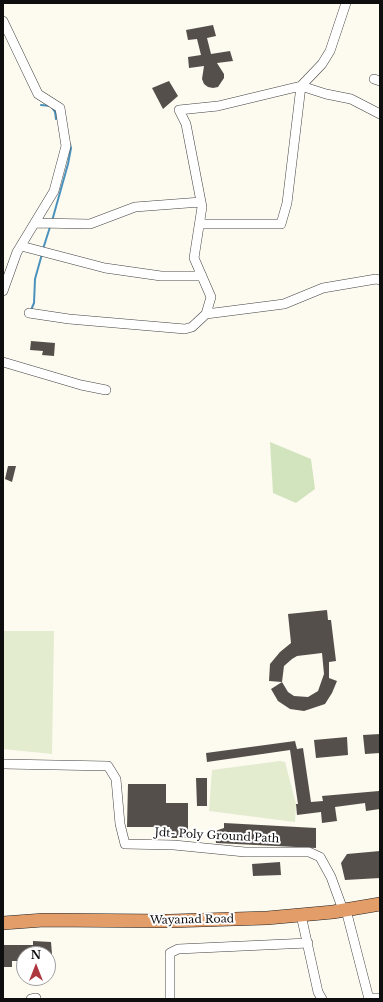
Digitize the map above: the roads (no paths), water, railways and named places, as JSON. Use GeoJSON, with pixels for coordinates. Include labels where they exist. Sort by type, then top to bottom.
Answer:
{"type":"FeatureCollection","features":[{"type":"Feature","properties":{"kind":"highway","name":"Wayanad Road"},"geometry":{"type":"LineString","coordinates":[[3,923],[51,920],[170,921],[267,918],[344,910],[380,904]]}},
{"type":"Feature","properties":{"kind":"street"},"geometry":{"type":"LineString","coordinates":[[200,224],[281,224],[287,202],[301,86],[322,64],[330,51],[346,3]]}},
{"type":"Feature","properties":{"kind":"street"},"geometry":{"type":"LineString","coordinates":[[3,21],[38,94],[60,108],[66,146],[54,191],[37,222],[21,246],[3,291]]}},
{"type":"Feature","properties":{"kind":"street"},"geometry":{"type":"LineString","coordinates":[[29,313],[69,319],[184,329],[192,327],[206,314],[211,297],[194,258],[202,207],[186,124],[179,110],[218,106],[301,86],[326,94],[351,99],[380,114]]}},
{"type":"Feature","properties":{"kind":"street"},"geometry":{"type":"LineString","coordinates":[[37,222],[90,224],[135,207],[201,202]]}},
{"type":"Feature","properties":{"kind":"street"},"geometry":{"type":"LineString","coordinates":[[21,246],[105,268],[162,276],[202,276]]}},
{"type":"Feature","properties":{"kind":"street"},"geometry":{"type":"LineString","coordinates":[[206,314],[284,304],[323,288],[376,279],[380,280]]}},
{"type":"Feature","properties":{"kind":"street"},"geometry":{"type":"LineString","coordinates":[[3,362],[81,385],[106,390]]}},
{"type":"Feature","properties":{"kind":"street","name":"Jdt- Poly Ground Path"},"geometry":{"type":"LineString","coordinates":[[3,764],[108,766],[116,779],[120,824],[124,844],[174,845],[244,852],[309,852],[320,857],[331,877],[344,910],[369,999]]}},
{"type":"Feature","properties":{"kind":"street"},"geometry":{"type":"LineString","coordinates":[[301,915],[318,992],[322,999]]}},
{"type":"Feature","properties":{"kind":"street"},"geometry":{"type":"LineString","coordinates":[[170,999],[170,953],[178,949],[308,943]]}},
{"type":"Feature","properties":{"kind":"street"},"geometry":{"type":"LineString","coordinates":[[369,999],[380,998]]}},
{"type":"Feature","properties":{"kind":"waterway"},"geometry":{"type":"LineString","coordinates":[[41,105],[51,106],[55,112],[56,119]]}},
{"type":"Feature","properties":{"kind":"waterway"},"geometry":{"type":"LineString","coordinates":[[52,221],[68,164],[71,148],[70,144]]}},
{"type":"Feature","properties":{"kind":"waterway"},"geometry":{"type":"LineString","coordinates":[[43,249],[50,227]]}},
{"type":"Feature","properties":{"kind":"waterway"},"geometry":{"type":"LineString","coordinates":[[31,310],[34,303],[35,279],[42,254]]}}]}
